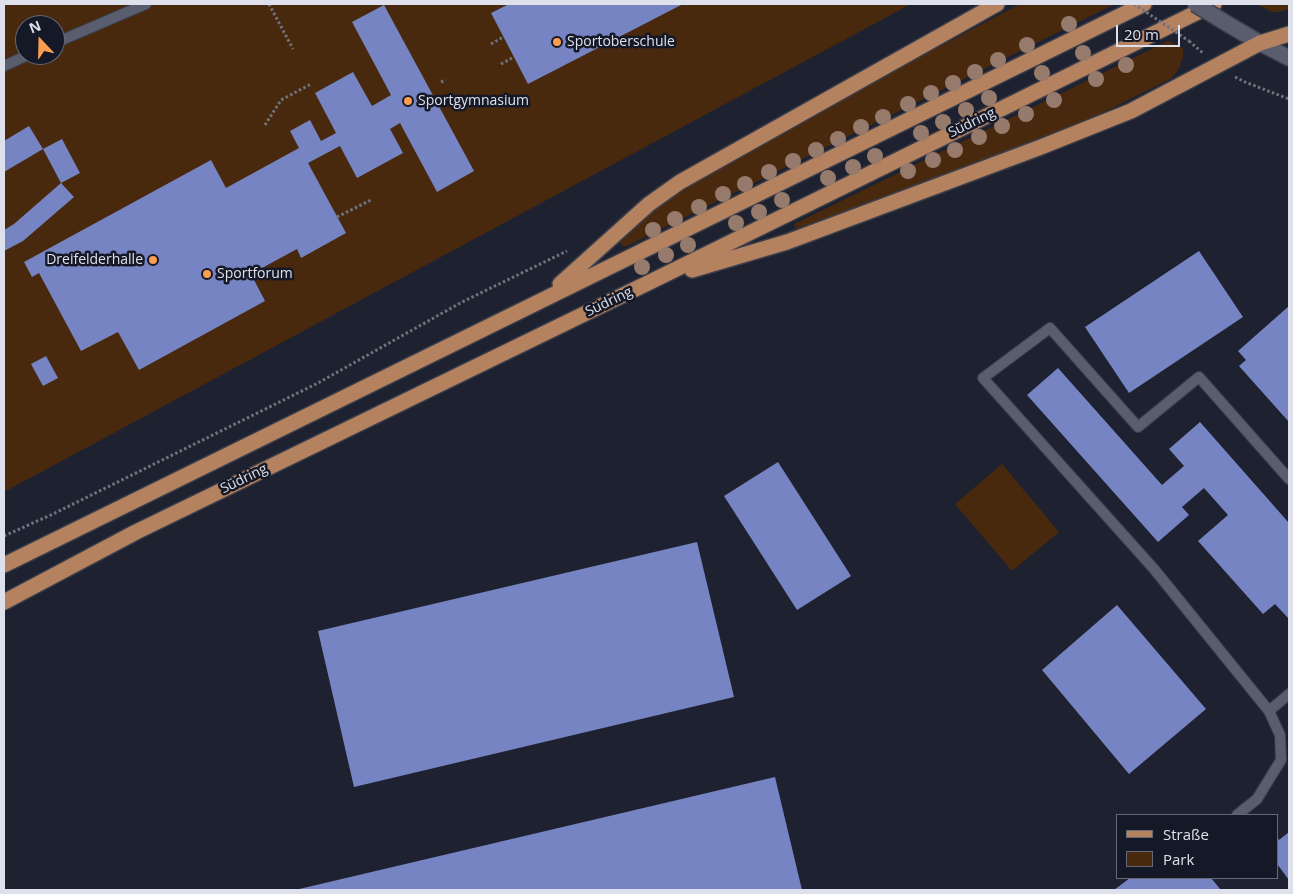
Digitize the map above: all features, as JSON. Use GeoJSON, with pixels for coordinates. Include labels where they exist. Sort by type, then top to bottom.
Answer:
{"type":"FeatureCollection","features":[{"type":"Feature","properties":{"kind":"main road"},"geometry":{"type":"LineString","coordinates":[[543,299],[648,204],[680,182],[997,4]]}},
{"type":"Feature","properties":{"kind":"main road"},"geometry":{"type":"LineString","coordinates":[[4,565],[1144,4]]}},
{"type":"Feature","properties":{"kind":"main road"},"geometry":{"type":"LineString","coordinates":[[1196,4],[1260,43],[1289,58]]}},
{"type":"Feature","properties":{"kind":"main road","name":"Südring"},"geometry":{"type":"LineString","coordinates":[[4,602],[136,532],[652,281],[1214,4]]}},
{"type":"Feature","properties":{"kind":"main road"},"geometry":{"type":"LineString","coordinates":[[652,281],[787,242],[1041,148],[1131,111],[1260,43],[1289,34]]}},
{"type":"Feature","properties":{"kind":"lane"},"geometry":{"type":"LineString","coordinates":[[65,39],[146,4]]}},
{"type":"Feature","properties":{"kind":"lane"},"geometry":{"type":"LineString","coordinates":[[1238,814],[1257,799],[1280,760],[1280,735],[1269,711],[1154,569],[983,378],[1050,328],[1138,427],[1200,377],[1289,479]]}},
{"type":"Feature","properties":{"kind":"lane"},"geometry":{"type":"LineString","coordinates":[[1269,711],[1289,694]]}},
{"type":"Feature","properties":{"kind":"path"},"geometry":{"type":"LineString","coordinates":[[269,4],[292,50]]}},
{"type":"Feature","properties":{"kind":"path"},"geometry":{"type":"LineString","coordinates":[[1134,4],[1189,41]]}},
{"type":"Feature","properties":{"kind":"path"},"geometry":{"type":"LineString","coordinates":[[491,44],[503,37]]}},
{"type":"Feature","properties":{"kind":"path"},"geometry":{"type":"LineString","coordinates":[[501,64],[514,57]]}},
{"type":"Feature","properties":{"kind":"path"},"geometry":{"type":"LineString","coordinates":[[441,82],[446,80]]}},
{"type":"Feature","properties":{"kind":"path"},"geometry":{"type":"LineString","coordinates":[[264,125],[281,100],[311,84]]}},
{"type":"Feature","properties":{"kind":"path"},"geometry":{"type":"LineString","coordinates":[[337,217],[371,200]]}},
{"type":"Feature","properties":{"kind":"path"},"geometry":{"type":"LineString","coordinates":[[4,536],[53,514],[318,383],[462,302],[576,247]]}},
{"type":"Feature","properties":{"kind":"green space","name":"Sportforum"},"geometry":{"type":"Polygon","coordinates":[[[4,4],[911,4],[4,492],[4,4]]]}},
{"type":"Feature","properties":{"kind":"green space"},"geometry":{"type":"Polygon","coordinates":[[[1020,4],[1113,5],[625,247],[620,243],[647,215],[682,189],[914,60],[1020,4]]]}},
{"type":"Feature","properties":{"kind":"green space"},"geometry":{"type":"Polygon","coordinates":[[[1256,4],[1289,4],[1289,9],[1273,12],[1256,4]]]}},
{"type":"Feature","properties":{"kind":"green space"},"geometry":{"type":"Polygon","coordinates":[[[1168,41],[1183,48],[1183,57],[1179,68],[1172,78],[1076,126],[1010,152],[796,229],[794,224],[1168,41]]]}},
{"type":"Feature","properties":{"kind":"green space"},"geometry":{"type":"Polygon","coordinates":[[[1002,464],[1059,532],[1012,571],[955,504],[1002,464]]]}},
{"type":"Feature","properties":{"kind":"building","name":"Sportoberschule"},"geometry":{"type":"Polygon","coordinates":[[[509,4],[683,4],[528,84],[491,13],[509,4]]]}},
{"type":"Feature","properties":{"kind":"building","name":"Dreifelderhalle"},"geometry":{"type":"Polygon","coordinates":[[[384,5],[474,171],[437,192],[400,123],[390,129],[403,153],[357,178],[340,146],[308,163],[346,233],[301,258],[297,249],[251,274],[265,301],[139,370],[118,332],[81,351],[39,273],[32,277],[24,262],[211,160],[226,188],[299,148],[290,131],[310,120],[321,141],[336,133],[315,93],[353,72],[372,106],[391,95],[352,22],[384,5]]]}},
{"type":"Feature","properties":{"kind":"building"},"geometry":{"type":"Polygon","coordinates":[[[29,126],[43,149],[4,172],[4,141],[29,126]]]}},
{"type":"Feature","properties":{"kind":"building"},"geometry":{"type":"Polygon","coordinates":[[[62,139],[80,173],[61,183],[43,149],[62,139]]]}},
{"type":"Feature","properties":{"kind":"building"},"geometry":{"type":"Polygon","coordinates":[[[61,183],[74,197],[23,241],[4,251],[4,230],[14,224],[61,183]]]}},
{"type":"Feature","properties":{"kind":"building"},"geometry":{"type":"Polygon","coordinates":[[[1199,251],[1243,317],[1129,393],[1085,327],[1199,251]]]}},
{"type":"Feature","properties":{"kind":"building"},"geometry":{"type":"Polygon","coordinates":[[[1289,306],[1289,422],[1239,366],[1246,360],[1238,351],[1289,306]]]}},
{"type":"Feature","properties":{"kind":"building"},"geometry":{"type":"Polygon","coordinates":[[[46,356],[58,378],[43,386],[31,364],[46,356]]]}},
{"type":"Feature","properties":{"kind":"building"},"geometry":{"type":"Polygon","coordinates":[[[1058,368],[1162,485],[1184,466],[1169,449],[1200,422],[1289,523],[1289,619],[1275,604],[1263,614],[1198,541],[1228,515],[1204,488],[1182,507],[1189,515],[1158,542],[1027,395],[1058,368]]]}},
{"type":"Feature","properties":{"kind":"building"},"geometry":{"type":"Polygon","coordinates":[[[778,462],[851,576],[797,610],[724,496],[778,462]]]}},
{"type":"Feature","properties":{"kind":"building"},"geometry":{"type":"Polygon","coordinates":[[[697,542],[734,697],[354,787],[318,631],[697,542]]]}},
{"type":"Feature","properties":{"kind":"building"},"geometry":{"type":"Polygon","coordinates":[[[1117,605],[1206,709],[1129,774],[1042,670],[1117,605]]]}},
{"type":"Feature","properties":{"kind":"building"},"geometry":{"type":"Polygon","coordinates":[[[775,777],[802,890],[295,890],[775,777]]]}},
{"type":"Feature","properties":{"kind":"building"},"geometry":{"type":"Polygon","coordinates":[[[1289,832],[1289,880],[1278,865],[1278,838],[1279,840],[1289,832]]]}},
{"type":"Feature","properties":{"kind":"building"},"geometry":{"type":"Polygon","coordinates":[[[1129,879],[1212,879],[1221,890],[1114,890],[1129,879]]]}},
{"type":"Feature","properties":{"kind":"place","name":"Sportoberschule"},"geometry":{"type":"Point","coordinates":[557,42]}},
{"type":"Feature","properties":{"kind":"place","name":"Sportgymnasium"},"geometry":{"type":"Point","coordinates":[408,101]}},
{"type":"Feature","properties":{"kind":"place","name":"Dreifelderhalle"},"geometry":{"type":"Point","coordinates":[153,260]}},
{"type":"Feature","properties":{"kind":"place","name":"Sportforum"},"geometry":{"type":"Point","coordinates":[207,274]}}]}
